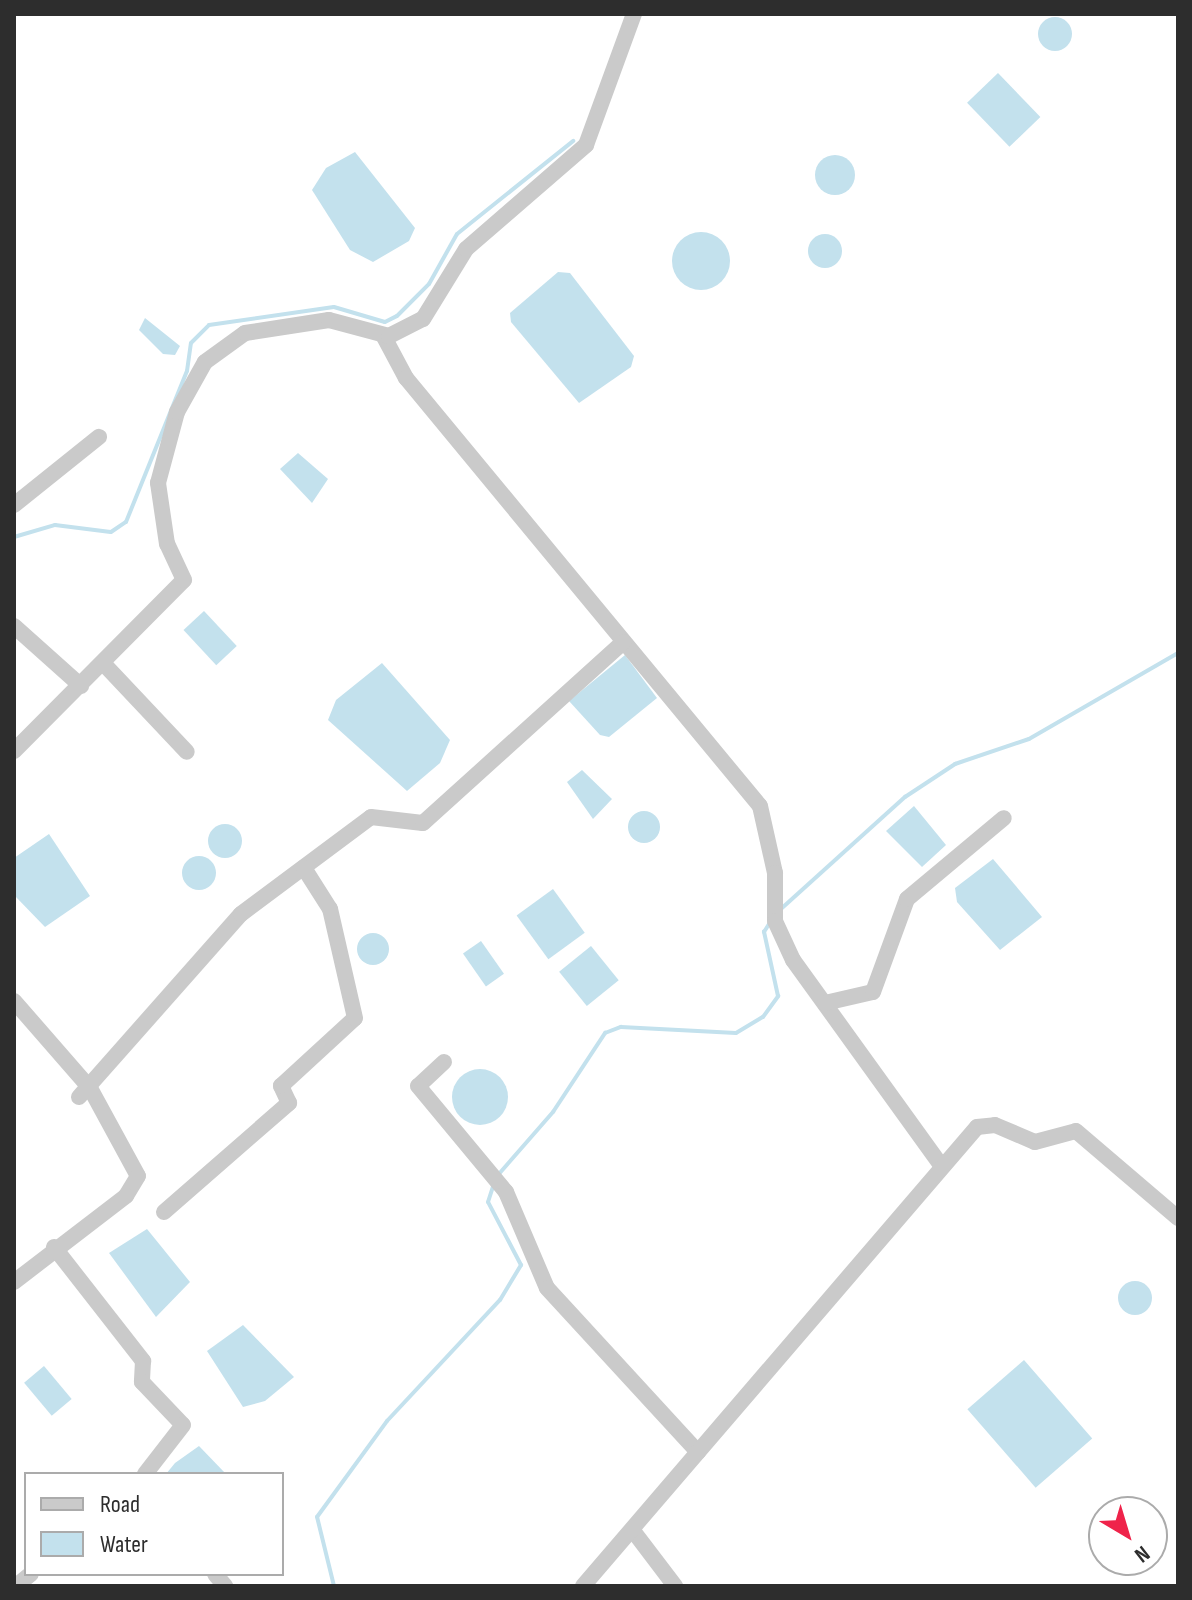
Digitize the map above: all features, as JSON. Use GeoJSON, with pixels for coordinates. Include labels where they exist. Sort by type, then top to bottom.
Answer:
{"type":"FeatureCollection","features":[{"type":"Feature","properties":{"kind":"street"},"geometry":{"type":"LineString","coordinates":[[14,751],[184,580],[167,544],[158,483],[177,412],[205,362],[235,336],[312,322],[342,322],[383,335],[428,315],[466,249],[586,145],[634,14]]}},
{"type":"Feature","properties":{"kind":"street"},"geometry":{"type":"LineString","coordinates":[[383,335],[399,369],[760,806],[775,873],[775,921],[806,982],[825,1003],[940,1164]]}},
{"type":"Feature","properties":{"kind":"street"},"geometry":{"type":"LineString","coordinates":[[14,505],[99,437]]}},
{"type":"Feature","properties":{"kind":"street"},"geometry":{"type":"LineString","coordinates":[[14,626],[81,686]]}},
{"type":"Feature","properties":{"kind":"street"},"geometry":{"type":"LineString","coordinates":[[84,1092],[229,926],[377,815],[423,823],[623,642]]}},
{"type":"Feature","properties":{"kind":"street"},"geometry":{"type":"LineString","coordinates":[[103,663],[187,752]]}},
{"type":"Feature","properties":{"kind":"street"},"geometry":{"type":"LineString","coordinates":[[825,1003],[873,992],[907,899],[1004,818]]}},
{"type":"Feature","properties":{"kind":"street"},"geometry":{"type":"LineString","coordinates":[[164,1212],[289,1103],[281,1086],[355,1018],[330,909],[304,868]]}},
{"type":"Feature","properties":{"kind":"street"},"geometry":{"type":"LineString","coordinates":[[14,1001],[84,1092],[138,1176],[126,1196],[54,1247],[14,1282]]}},
{"type":"Feature","properties":{"kind":"street"},"geometry":{"type":"LineString","coordinates":[[444,1062],[418,1086],[506,1192],[547,1288],[698,1452]]}},
{"type":"Feature","properties":{"kind":"street"},"geometry":{"type":"LineString","coordinates":[[583,1586],[634,1532],[940,1164],[981,1125],[1035,1142],[1071,1130],[1178,1218]]}},
{"type":"Feature","properties":{"kind":"street"},"geometry":{"type":"LineString","coordinates":[[54,1247],[143,1361],[142,1382],[183,1425],[147,1472]]}},
{"type":"Feature","properties":{"kind":"street"},"geometry":{"type":"LineString","coordinates":[[634,1532],[675,1586]]}},
{"type":"Feature","properties":{"kind":"water"},"geometry":{"type":"Polygon","coordinates":[[[1055,17],[1067,22],[1072,34],[1067,46],[1055,51],[1043,46],[1038,34],[1043,22],[1055,17]]]}},
{"type":"Feature","properties":{"kind":"water"},"geometry":{"type":"Polygon","coordinates":[[[998,73],[1040,117],[1009,147],[967,103],[998,73]]]}},
{"type":"Feature","properties":{"kind":"water"},"geometry":{"type":"Polygon","coordinates":[[[355,152],[415,228],[409,241],[373,262],[350,250],[312,190],[326,168],[355,152]]]}},
{"type":"Feature","properties":{"kind":"water"},"geometry":{"type":"Polygon","coordinates":[[[835,155],[849,161],[855,175],[849,189],[835,195],[821,189],[815,175],[821,161],[835,155]]]}},
{"type":"Feature","properties":{"kind":"water"},"geometry":{"type":"Polygon","coordinates":[[[701,232],[712,234],[721,241],[728,250],[728,272],[721,281],[712,288],[701,290],[690,288],[681,281],[674,272],[672,261],[674,250],[681,241],[690,234],[701,232]]]}},
{"type":"Feature","properties":{"kind":"water"},"geometry":{"type":"Polygon","coordinates":[[[825,234],[837,239],[842,251],[837,263],[825,268],[813,263],[808,251],[813,239],[825,234]]]}},
{"type":"Feature","properties":{"kind":"water"},"geometry":{"type":"Polygon","coordinates":[[[558,272],[570,273],[634,356],[631,367],[579,403],[511,322],[510,313],[558,272]]]}},
{"type":"Feature","properties":{"kind":"water"},"geometry":{"type":"Polygon","coordinates":[[[145,318],[180,346],[175,355],[163,354],[139,330],[145,318]]]}},
{"type":"Feature","properties":{"kind":"water"},"geometry":{"type":"Polygon","coordinates":[[[298,453],[328,479],[312,503],[280,469],[298,453]]]}},
{"type":"Feature","properties":{"kind":"water"},"geometry":{"type":"Polygon","coordinates":[[[204,611],[237,646],[216,665],[184,630],[204,611]]]}},
{"type":"Feature","properties":{"kind":"water"},"geometry":{"type":"Polygon","coordinates":[[[625,655],[657,698],[609,737],[600,735],[569,701],[625,655]]]}},
{"type":"Feature","properties":{"kind":"water"},"geometry":{"type":"Polygon","coordinates":[[[382,663],[450,740],[440,763],[407,791],[328,720],[336,700],[382,663]]]}},
{"type":"Feature","properties":{"kind":"water"},"geometry":{"type":"Polygon","coordinates":[[[582,770],[612,799],[593,819],[567,782],[582,770]]]}},
{"type":"Feature","properties":{"kind":"water"},"geometry":{"type":"Polygon","coordinates":[[[914,806],[946,845],[922,867],[886,831],[914,806]]]}},
{"type":"Feature","properties":{"kind":"water"},"geometry":{"type":"Polygon","coordinates":[[[644,811],[655,816],[660,827],[655,838],[644,843],[633,838],[628,827],[633,816],[644,811]]]}},
{"type":"Feature","properties":{"kind":"water"},"geometry":{"type":"Polygon","coordinates":[[[225,824],[237,829],[242,841],[237,853],[225,858],[213,853],[208,841],[213,829],[225,824]]]}},
{"type":"Feature","properties":{"kind":"water"},"geometry":{"type":"Polygon","coordinates":[[[49,834],[90,896],[45,927],[14,895],[14,858],[49,834]]]}},
{"type":"Feature","properties":{"kind":"water"},"geometry":{"type":"Polygon","coordinates":[[[199,856],[211,861],[216,873],[211,885],[199,890],[187,885],[182,873],[187,861],[199,856]]]}},
{"type":"Feature","properties":{"kind":"water"},"geometry":{"type":"Polygon","coordinates":[[[993,859],[1042,917],[1000,950],[957,902],[955,888],[993,859]]]}},
{"type":"Feature","properties":{"kind":"water"},"geometry":{"type":"Polygon","coordinates":[[[553,889],[585,933],[548,959],[517,915],[553,889]]]}},
{"type":"Feature","properties":{"kind":"water"},"geometry":{"type":"Polygon","coordinates":[[[373,933],[384,938],[389,949],[384,960],[373,965],[362,960],[357,949],[362,938],[373,933]]]}},
{"type":"Feature","properties":{"kind":"water"},"geometry":{"type":"Polygon","coordinates":[[[481,941],[504,974],[486,986],[463,954],[481,941]]]}},
{"type":"Feature","properties":{"kind":"water"},"geometry":{"type":"Polygon","coordinates":[[[591,946],[619,980],[587,1006],[559,972],[591,946]]]}},
{"type":"Feature","properties":{"kind":"water"},"geometry":{"type":"Polygon","coordinates":[[[480,1069],[500,1077],[508,1097],[500,1117],[480,1125],[460,1117],[452,1097],[460,1077],[480,1069]]]}},
{"type":"Feature","properties":{"kind":"water"},"geometry":{"type":"Polygon","coordinates":[[[147,1229],[190,1282],[156,1317],[109,1253],[147,1229]]]}},
{"type":"Feature","properties":{"kind":"water"},"geometry":{"type":"Polygon","coordinates":[[[1135,1281],[1147,1286],[1152,1298],[1147,1310],[1135,1315],[1123,1310],[1118,1298],[1123,1286],[1135,1281]]]}},
{"type":"Feature","properties":{"kind":"water"},"geometry":{"type":"Polygon","coordinates":[[[243,1325],[294,1377],[265,1401],[243,1407],[207,1351],[243,1325]]]}},
{"type":"Feature","properties":{"kind":"water"},"geometry":{"type":"Polygon","coordinates":[[[1024,1360],[1092,1438],[1036,1488],[967,1409],[1024,1360]]]}},
{"type":"Feature","properties":{"kind":"water"},"geometry":{"type":"Polygon","coordinates":[[[44,1366],[72,1399],[52,1416],[24,1383],[44,1366]]]}},
{"type":"Feature","properties":{"kind":"water"},"geometry":{"type":"Polygon","coordinates":[[[199,1446],[224,1472],[168,1472],[199,1446]]]}},
{"type":"Feature","properties":{"kind":"waterway"},"geometry":{"type":"LineString","coordinates":[[14,537],[55,525],[111,532],[126,522],[187,371],[191,343],[209,325],[334,307],[385,322],[397,316],[429,284],[457,234],[573,141]]}},
{"type":"Feature","properties":{"kind":"waterway"},"geometry":{"type":"LineString","coordinates":[[782,908],[905,797],[955,764],[1029,739],[1178,653]]}},
{"type":"Feature","properties":{"kind":"waterway"},"geometry":{"type":"LineString","coordinates":[[498,1175],[553,1112],[605,1033],[621,1027],[736,1033],[763,1017],[778,996],[764,932],[771,921]]}},
{"type":"Feature","properties":{"kind":"waterway"},"geometry":{"type":"LineString","coordinates":[[334,1586],[317,1517],[387,1421],[500,1300],[521,1265],[488,1202],[494,1183]]}}]}
